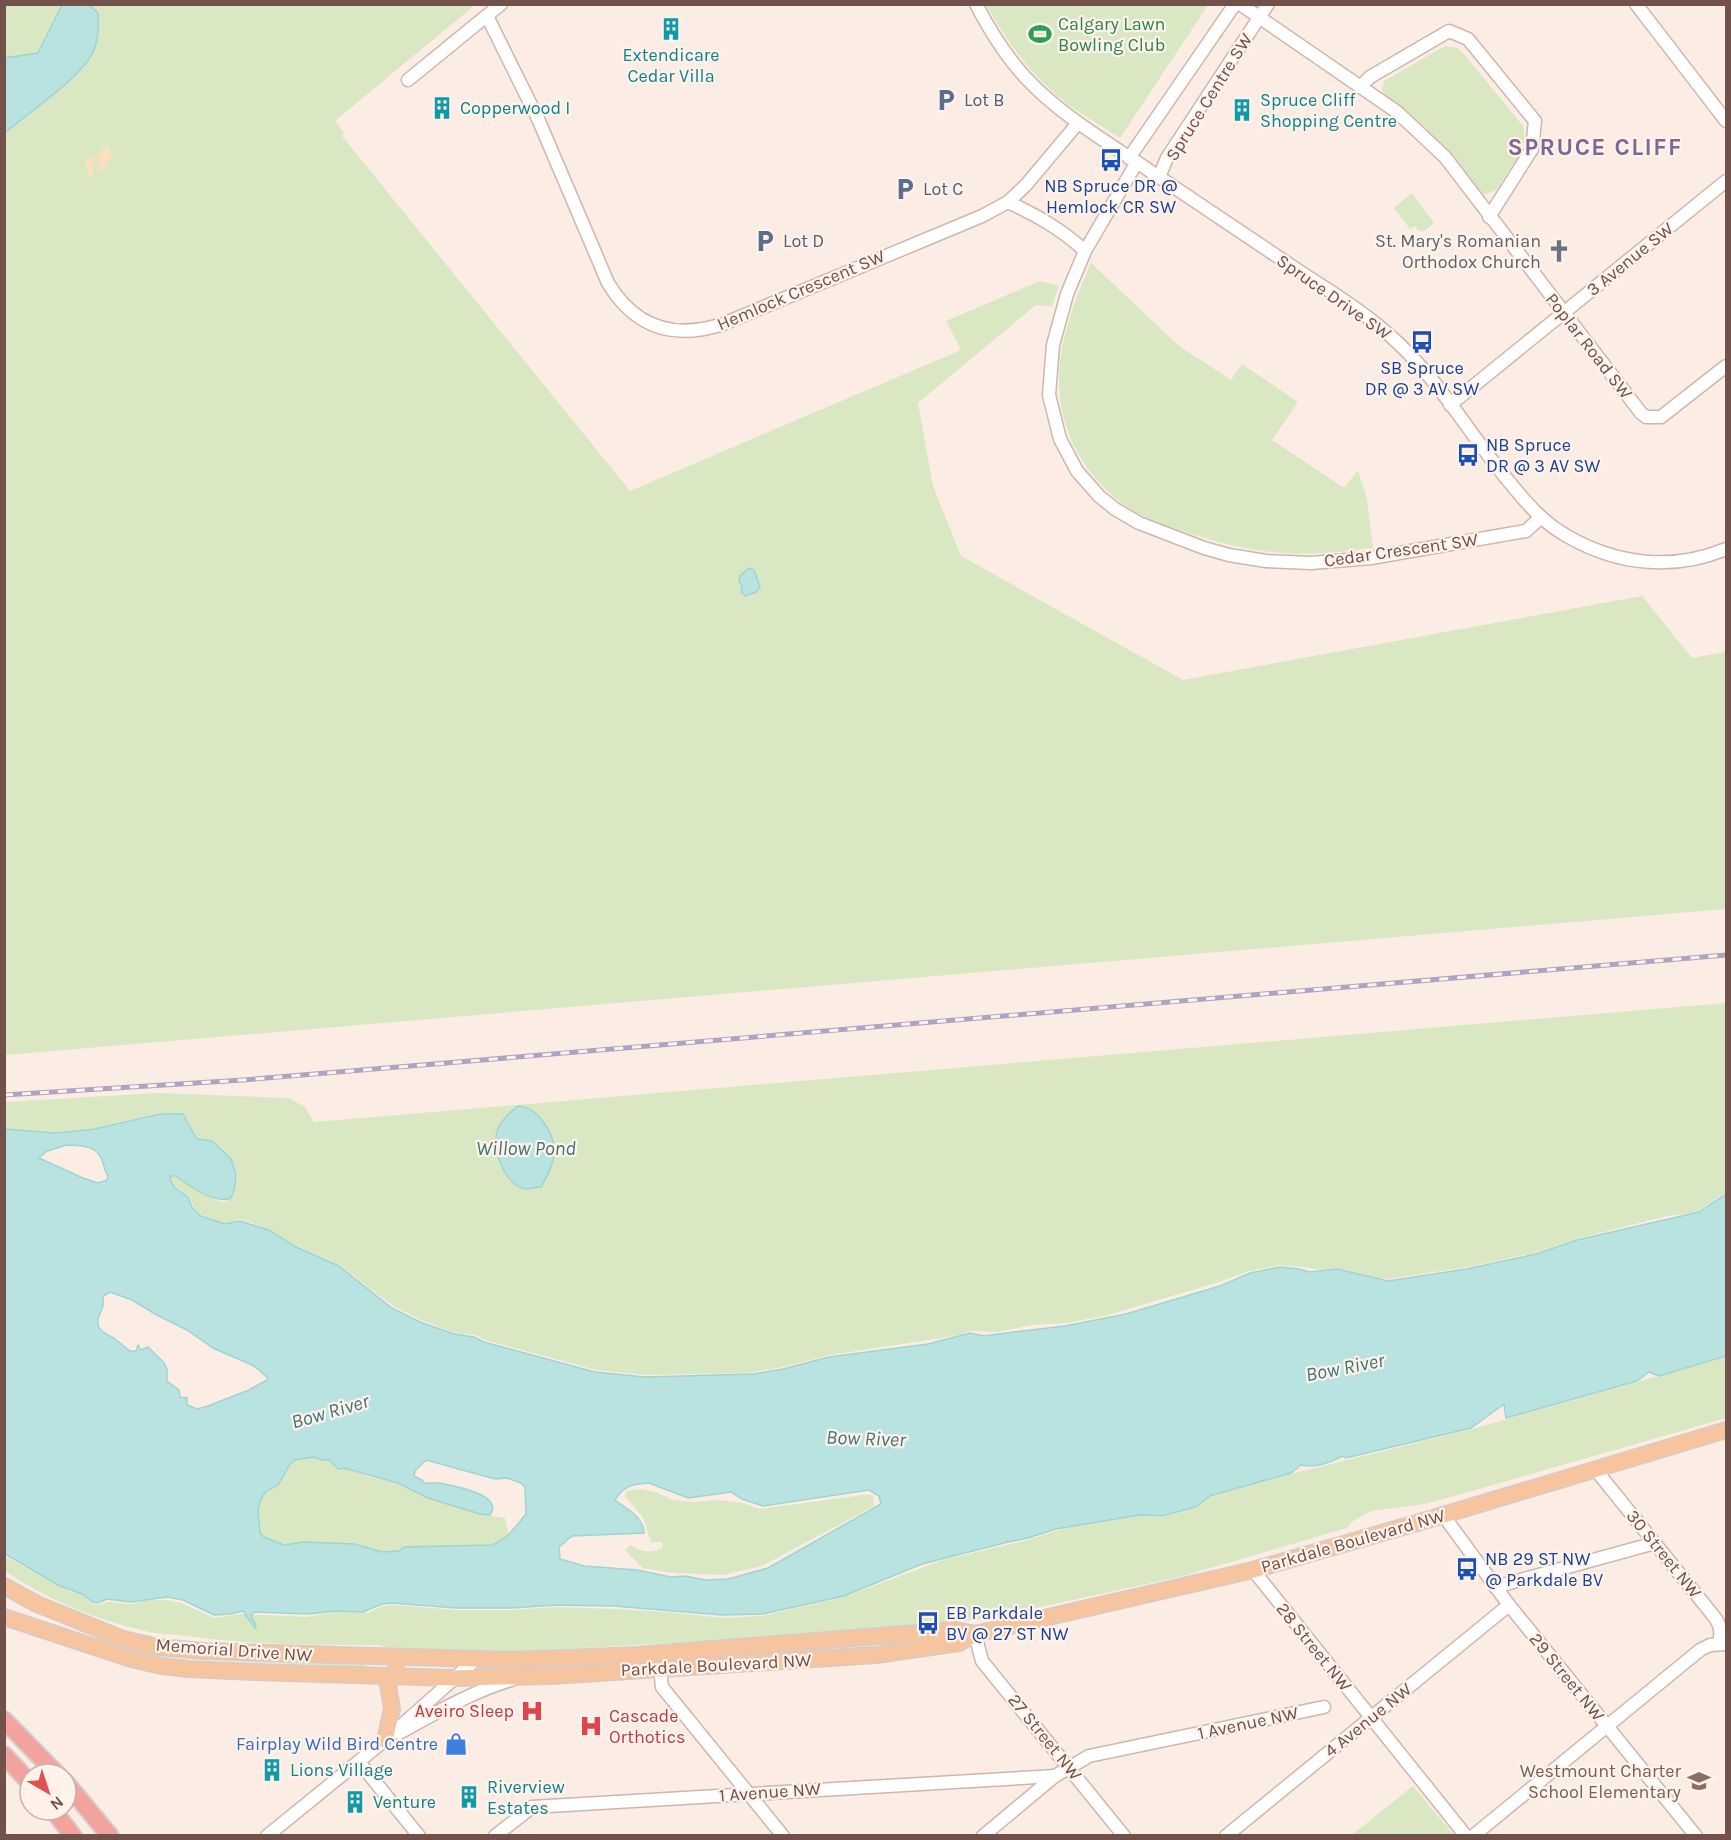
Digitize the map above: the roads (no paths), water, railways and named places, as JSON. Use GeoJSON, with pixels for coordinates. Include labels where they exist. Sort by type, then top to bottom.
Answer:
{"type":"FeatureCollection","features":[{"type":"Feature","properties":{"kind":"highway"},"geometry":{"type":"LineString","coordinates":[[4,1720],[45,1762]]}},
{"type":"Feature","properties":{"kind":"highway"},"geometry":{"type":"LineString","coordinates":[[4,1755],[18,1770]]}},
{"type":"Feature","properties":{"kind":"highway"},"geometry":{"type":"LineString","coordinates":[[78,1797],[110,1836]]}},
{"type":"Feature","properties":{"kind":"highway"},"geometry":{"type":"LineString","coordinates":[[62,1822],[73,1836]]}},
{"type":"Feature","properties":{"kind":"main road","name":"Parkdale Boulevard NW"},"geometry":{"type":"LineString","coordinates":[[454,1678],[518,1677],[832,1658],[912,1651],[959,1643],[975,1634],[1253,1570],[1726,1430]]}},
{"type":"Feature","properties":{"kind":"main road","name":"Memorial Drive NW"},"geometry":{"type":"LineString","coordinates":[[4,1586],[37,1604],[90,1627],[123,1639],[158,1647],[203,1652],[475,1660]]}},
{"type":"Feature","properties":{"kind":"main road","name":"Memorial Drive NW"},"geometry":{"type":"LineString","coordinates":[[4,1617],[131,1659],[162,1666],[232,1671],[454,1678]]}},
{"type":"Feature","properties":{"kind":"main road","name":"Parkdale Boulevard NW"},"geometry":{"type":"LineString","coordinates":[[475,1660],[637,1655],[955,1630],[975,1634]]}},
{"type":"Feature","properties":{"kind":"main road"},"geometry":{"type":"LineString","coordinates":[[385,1740],[392,1709],[388,1685],[397,1667],[413,1658]]}},
{"type":"Feature","properties":{"kind":"main road"},"geometry":{"type":"LineString","coordinates":[[363,1674],[382,1687],[388,1695]]}},
{"type":"Feature","properties":{"kind":"street"},"geometry":{"type":"LineString","coordinates":[[408,80],[501,4]]}},
{"type":"Feature","properties":{"kind":"street","name":"Spruce Drive SW"},"geometry":{"type":"LineString","coordinates":[[976,4],[1014,65],[1060,110],[1379,326],[1398,342],[1426,372],[1498,469],[1540,518],[1551,526],[1588,547],[1630,560],[1672,562],[1703,558],[1726,549]]}},
{"type":"Feature","properties":{"kind":"street","name":"Spruce Centre SW"},"geometry":{"type":"LineString","coordinates":[[1133,160],[1235,4]]}},
{"type":"Feature","properties":{"kind":"street","name":"Poplar Road SW"},"geometry":{"type":"LineString","coordinates":[[1240,4],[1397,112],[1445,157],[1489,217],[1646,417],[1661,417],[1726,366]]}},
{"type":"Feature","properties":{"kind":"street","name":"Spruce Centre SW"},"geometry":{"type":"LineString","coordinates":[[1159,177],[1167,158],[1268,4]]}},
{"type":"Feature","properties":{"kind":"street"},"geometry":{"type":"LineString","coordinates":[[1636,4],[1726,121]]}},
{"type":"Feature","properties":{"kind":"street","name":"Hemlock Crescent SW"},"geometry":{"type":"LineString","coordinates":[[487,16],[539,122],[608,283],[624,305],[636,315],[663,328],[692,332],[723,324],[982,216],[1008,202],[1026,185],[1078,123]]}},
{"type":"Feature","properties":{"kind":"street"},"geometry":{"type":"LineString","coordinates":[[1360,87],[1370,77],[1449,31],[1468,39],[1534,121],[1532,149],[1489,217]]}},
{"type":"Feature","properties":{"kind":"street","name":"Cedar Crescent SW"},"geometry":{"type":"LineString","coordinates":[[1133,160],[1085,251],[1067,294],[1053,345],[1049,394],[1060,438],[1077,471],[1099,496],[1115,509],[1139,523],[1204,548],[1266,561],[1311,563],[1371,558],[1526,531],[1540,518]]}},
{"type":"Feature","properties":{"kind":"street","name":"3 Avenue SW"},"geometry":{"type":"LineString","coordinates":[[1450,405],[1726,181]]}},
{"type":"Feature","properties":{"kind":"street"},"geometry":{"type":"LineString","coordinates":[[1008,202],[1044,219],[1085,251]]}},
{"type":"Feature","properties":{"kind":"street","name":"30 Street NW"},"geometry":{"type":"LineString","coordinates":[[1595,1470],[1716,1619],[1723,1644]]}},
{"type":"Feature","properties":{"kind":"street","name":"29 Street NW"},"geometry":{"type":"LineString","coordinates":[[1443,1515],[1509,1605],[1696,1836]]}},
{"type":"Feature","properties":{"kind":"street"},"geometry":{"type":"LineString","coordinates":[[1495,1587],[1654,1543]]}},
{"type":"Feature","properties":{"kind":"street","name":"28 Street NW"},"geometry":{"type":"LineString","coordinates":[[1253,1570],[1466,1836]]}},
{"type":"Feature","properties":{"kind":"street","name":"4 Avenue NW"},"geometry":{"type":"LineString","coordinates":[[1226,1836],[1509,1605]]}},
{"type":"Feature","properties":{"kind":"street","name":"27 Street NW"},"geometry":{"type":"LineString","coordinates":[[975,1634],[982,1661],[1124,1836]]}},
{"type":"Feature","properties":{"kind":"street"},"geometry":{"type":"LineString","coordinates":[[1473,1836],[1700,1650],[1710,1645],[1723,1644]]}},
{"type":"Feature","properties":{"kind":"street"},"geometry":{"type":"LineString","coordinates":[[267,1836],[385,1740],[475,1660]]}},
{"type":"Feature","properties":{"kind":"street"},"geometry":{"type":"LineString","coordinates":[[660,1668],[662,1687],[783,1836]]}},
{"type":"Feature","properties":{"kind":"street"},"geometry":{"type":"LineString","coordinates":[[385,1740],[455,1703],[489,1687],[518,1677]]}},
{"type":"Feature","properties":{"kind":"street","name":"1 Avenue NW"},"geometry":{"type":"LineString","coordinates":[[983,1836],[1055,1776],[1089,1756],[1324,1707]]}},
{"type":"Feature","properties":{"kind":"street"},"geometry":{"type":"LineString","coordinates":[[359,1762],[419,1836]]}},
{"type":"Feature","properties":{"kind":"street","name":"1 Avenue NW"},"geometry":{"type":"LineString","coordinates":[[495,1836],[532,1807],[1055,1776]]}},
{"type":"Feature","properties":{"kind":"water"},"geometry":{"type":"Polygon","coordinates":[[[62,5],[89,5],[98,13],[94,50],[88,61],[67,83],[5,133],[5,58],[38,53],[62,5]]]}},
{"type":"Feature","properties":{"kind":"water"},"geometry":{"type":"Polygon","coordinates":[[[749,568],[754,570],[760,587],[756,592],[745,596],[741,592],[742,585],[739,582],[740,576],[749,568]]]}},
{"type":"Feature","properties":{"kind":"water","name":"Willow Pond"},"geometry":{"type":"Polygon","coordinates":[[[518,1106],[529,1109],[537,1115],[552,1137],[553,1161],[541,1187],[527,1189],[519,1187],[507,1176],[497,1152],[496,1136],[499,1127],[518,1106]]]}},
{"type":"Feature","properties":{"kind":"water","name":"Bow River"},"geometry":{"type":"Polygon","coordinates":[[[160,1114],[183,1114],[197,1139],[212,1141],[231,1159],[236,1175],[231,1198],[225,1199],[210,1197],[176,1176],[171,1176],[174,1187],[188,1197],[192,1207],[201,1216],[225,1224],[240,1221],[269,1230],[294,1246],[339,1266],[392,1308],[420,1322],[454,1334],[474,1337],[484,1342],[595,1372],[645,1377],[753,1374],[829,1357],[928,1344],[970,1333],[984,1336],[1065,1326],[1126,1314],[1220,1286],[1250,1273],[1280,1267],[1309,1272],[1337,1269],[1388,1281],[1466,1269],[1536,1254],[1577,1240],[1699,1212],[1726,1194],[1726,1356],[1659,1376],[1649,1372],[1637,1381],[1506,1418],[1504,1404],[1471,1428],[1346,1458],[1343,1456],[1322,1464],[1301,1465],[1291,1473],[1210,1496],[1196,1507],[1162,1516],[1140,1515],[1056,1529],[922,1564],[844,1596],[762,1614],[722,1615],[614,1606],[456,1608],[392,1603],[382,1604],[363,1612],[337,1611],[307,1614],[255,1612],[251,1615],[255,1628],[243,1611],[214,1615],[183,1600],[167,1597],[131,1602],[107,1599],[98,1603],[92,1602],[82,1594],[60,1586],[5,1554],[5,1129],[56,1133],[94,1129],[160,1114]],[[67,1145],[47,1151],[39,1158],[98,1183],[107,1180],[108,1176],[101,1159],[94,1150],[67,1145]],[[110,1292],[103,1296],[103,1307],[98,1319],[101,1330],[130,1351],[136,1351],[138,1345],[141,1350],[148,1347],[164,1363],[167,1369],[167,1381],[179,1390],[180,1397],[187,1398],[187,1405],[197,1409],[208,1406],[249,1390],[267,1380],[268,1378],[254,1366],[213,1348],[187,1330],[132,1300],[110,1292]],[[314,1457],[295,1460],[290,1464],[278,1485],[266,1491],[260,1501],[258,1511],[260,1533],[284,1545],[303,1542],[354,1544],[382,1552],[399,1551],[404,1547],[492,1545],[507,1536],[526,1514],[525,1487],[507,1478],[495,1479],[426,1460],[415,1471],[414,1476],[424,1483],[453,1486],[483,1496],[490,1501],[493,1508],[490,1515],[428,1498],[398,1483],[344,1468],[338,1469],[329,1460],[314,1457]],[[649,1483],[633,1485],[625,1489],[615,1500],[638,1518],[644,1533],[572,1536],[559,1547],[560,1559],[584,1566],[637,1570],[671,1577],[728,1579],[768,1568],[881,1504],[879,1496],[869,1490],[763,1506],[742,1499],[731,1492],[688,1498],[649,1483]]]}},
{"type":"Feature","properties":{"kind":"railway"},"geometry":{"type":"LineString","coordinates":[[4,1095],[243,1080],[1726,955]]}},
{"type":"Feature","properties":{"kind":"place","name":"Extendicare Cedar Villa"},"geometry":{"type":"Point","coordinates":[671,29]}},
{"type":"Feature","properties":{"kind":"place","name":"Calgary Lawn Bowling Club"},"geometry":{"type":"Point","coordinates":[1040,34]}},
{"type":"Feature","properties":{"kind":"place","name":"Lot B"},"geometry":{"type":"Point","coordinates":[946,100]}},
{"type":"Feature","properties":{"kind":"place","name":"Copperwood I"},"geometry":{"type":"Point","coordinates":[442,108]}},
{"type":"Feature","properties":{"kind":"place","name":"Spruce Cliff Shopping Centre"},"geometry":{"type":"Point","coordinates":[1242,110]}},
{"type":"Feature","properties":{"kind":"place","name":"NB Spruce DR @ Hemlock CR SW"},"geometry":{"type":"Point","coordinates":[1111,160]}},
{"type":"Feature","properties":{"kind":"place","name":"Lot C"},"geometry":{"type":"Point","coordinates":[905,189]}},
{"type":"Feature","properties":{"kind":"place","name":"Lot D"},"geometry":{"type":"Point","coordinates":[765,241]}},
{"type":"Feature","properties":{"kind":"place","name":"St. Mary's Romanian Orthodox Church"},"geometry":{"type":"Point","coordinates":[1559,251]}},
{"type":"Feature","properties":{"kind":"place","name":"SB Spruce DR @ 3 AV SW"},"geometry":{"type":"Point","coordinates":[1422,342]}},
{"type":"Feature","properties":{"kind":"place","name":"NB Spruce DR @ 3 AV SW"},"geometry":{"type":"Point","coordinates":[1468,455]}},
{"type":"Feature","properties":{"kind":"place","name":"NB 29 ST NW @ Parkdale BV"},"geometry":{"type":"Point","coordinates":[1467,1569]}},
{"type":"Feature","properties":{"kind":"place","name":"EB Parkdale BV @ 27 ST NW"},"geometry":{"type":"Point","coordinates":[928,1623]}},
{"type":"Feature","properties":{"kind":"place","name":"Aveiro Sleep"},"geometry":{"type":"Point","coordinates":[532,1711]}},
{"type":"Feature","properties":{"kind":"place","name":"Cascade Orthotics"},"geometry":{"type":"Point","coordinates":[591,1726]}},
{"type":"Feature","properties":{"kind":"place","name":"Fairplay Wild Bird Centre"},"geometry":{"type":"Point","coordinates":[456,1744]}},
{"type":"Feature","properties":{"kind":"place","name":"Lions Village"},"geometry":{"type":"Point","coordinates":[272,1770]}},
{"type":"Feature","properties":{"kind":"place","name":"Westmount Charter School Elementary"},"geometry":{"type":"Point","coordinates":[1699,1781]}},
{"type":"Feature","properties":{"kind":"place","name":"Riverview Estates"},"geometry":{"type":"Point","coordinates":[469,1797]}},
{"type":"Feature","properties":{"kind":"place","name":"Venture"},"geometry":{"type":"Point","coordinates":[355,1802]}},
{"type":"Feature","properties":{"kind":"district","name":"SPRUCE CLIFF"},"geometry":{"type":"Point","coordinates":[1595,147]}}]}
